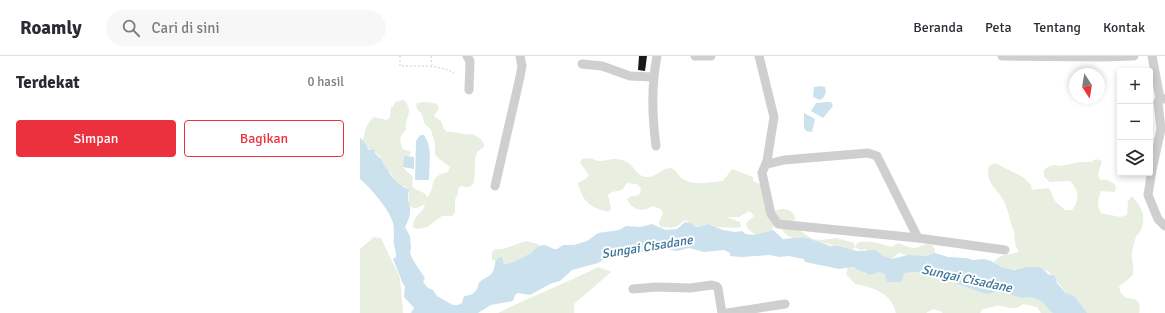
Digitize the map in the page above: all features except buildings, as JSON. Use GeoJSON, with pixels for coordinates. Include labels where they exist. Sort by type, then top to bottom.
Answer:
{"type":"FeatureCollection","features":[{"type":"Feature","properties":{"kind":"street"},"geometry":{"type":"LineString","coordinates":[[467,56],[470,62],[469,90]]}},
{"type":"Feature","properties":{"kind":"street"},"geometry":{"type":"LineString","coordinates":[[494,186],[522,66],[520,56]]}},
{"type":"Feature","properties":{"kind":"street"},"geometry":{"type":"LineString","coordinates":[[656,146],[652,119],[653,77],[657,56]]}},
{"type":"Feature","properties":{"kind":"street"},"geometry":{"type":"LineString","coordinates":[[695,56],[711,56]]}},
{"type":"Feature","properties":{"kind":"street"},"geometry":{"type":"LineString","coordinates":[[759,56],[774,117],[767,161],[762,173],[771,214],[778,224],[918,238],[1005,250]]}},
{"type":"Feature","properties":{"kind":"street"},"geometry":{"type":"LineString","coordinates":[[1002,56],[1134,56]]}},
{"type":"Feature","properties":{"kind":"street"},"geometry":{"type":"LineString","coordinates":[[1152,56],[1162,99],[1158,102],[1161,129],[1148,196],[1158,219],[1165,226]]}},
{"type":"Feature","properties":{"kind":"street"},"geometry":{"type":"LineString","coordinates":[[582,64],[602,66],[630,76],[653,77]]}},
{"type":"Feature","properties":{"kind":"street"},"geometry":{"type":"LineString","coordinates":[[767,161],[769,164],[784,160],[868,153],[877,156],[918,238]]}},
{"type":"Feature","properties":{"kind":"street"},"geometry":{"type":"LineString","coordinates":[[633,289],[716,286],[718,288],[722,313]]}},
{"type":"Feature","properties":{"kind":"street"},"geometry":{"type":"LineString","coordinates":[[727,313],[785,304]]}},
{"type":"Feature","properties":{"kind":"path"},"geometry":{"type":"LineString","coordinates":[[400,56],[400,66],[432,66],[436,68],[443,68],[454,73]]}},
{"type":"Feature","properties":{"kind":"path"},"geometry":{"type":"LineString","coordinates":[[431,56],[432,66]]}},
{"type":"Feature","properties":{"kind":"green space"},"geometry":{"type":"Polygon","coordinates":[[[404,100],[409,108],[409,112],[406,121],[406,130],[402,134],[400,141],[403,149],[411,152],[405,159],[403,167],[413,177],[412,186],[426,194],[427,198],[437,176],[448,172],[450,167],[435,154],[435,144],[431,130],[424,123],[422,114],[417,109],[416,104],[426,102],[437,104],[439,108],[434,116],[441,121],[447,132],[472,134],[480,139],[484,144],[484,147],[478,152],[475,158],[475,176],[472,186],[461,186],[458,189],[455,200],[455,213],[452,216],[442,216],[427,227],[417,229],[413,227],[413,223],[425,204],[415,208],[411,207],[409,205],[408,189],[405,186],[400,186],[395,182],[391,173],[386,171],[381,164],[379,155],[362,144],[366,129],[371,120],[374,117],[387,120],[390,117],[391,107],[393,107],[395,102],[404,100]]]}},
{"type":"Feature","properties":{"kind":"green space"},"geometry":{"type":"Polygon","coordinates":[[[590,158],[599,161],[615,159],[622,160],[627,162],[643,177],[650,177],[667,168],[671,168],[680,177],[695,183],[723,181],[732,169],[753,177],[753,181],[764,186],[769,198],[764,206],[767,210],[771,213],[782,209],[789,210],[796,219],[792,221],[801,231],[812,239],[822,240],[836,238],[854,243],[855,247],[852,251],[804,237],[793,238],[788,236],[779,227],[774,226],[771,231],[766,233],[754,234],[747,228],[746,223],[754,216],[749,211],[739,217],[727,217],[740,222],[741,227],[737,228],[717,227],[708,224],[693,227],[686,220],[675,227],[660,227],[659,222],[663,213],[661,209],[652,206],[641,210],[634,208],[629,203],[627,199],[631,196],[640,194],[641,188],[637,184],[627,183],[622,190],[612,192],[608,195],[611,208],[609,212],[602,210],[588,203],[582,195],[578,183],[586,179],[589,175],[580,163],[582,159],[590,158]]]}},
{"type":"Feature","properties":{"kind":"green space"},"geometry":{"type":"Polygon","coordinates":[[[1096,159],[1102,161],[1098,174],[1100,180],[1109,180],[1116,186],[1115,192],[1101,191],[1098,207],[1101,213],[1120,217],[1127,215],[1128,201],[1132,196],[1142,212],[1143,225],[1141,231],[1136,237],[1132,252],[1134,269],[1133,274],[1119,287],[1121,293],[1126,298],[1138,301],[1140,306],[1139,313],[1079,313],[1076,304],[1049,272],[1038,268],[1023,268],[1007,271],[994,263],[1001,256],[1019,252],[1015,245],[1014,232],[1006,206],[989,178],[989,166],[995,163],[1023,177],[1031,185],[1032,190],[1049,188],[1055,201],[1065,210],[1072,210],[1077,199],[1077,191],[1073,184],[1070,181],[1050,182],[1044,177],[1044,170],[1049,166],[1091,162],[1096,159]]]}},
{"type":"Feature","properties":{"kind":"green space"},"geometry":{"type":"Polygon","coordinates":[[[374,237],[381,238],[400,278],[403,313],[360,313],[360,249],[374,237]]]}},
{"type":"Feature","properties":{"kind":"green space"},"geometry":{"type":"Polygon","coordinates":[[[526,241],[538,244],[539,248],[529,256],[510,265],[492,260],[492,252],[495,249],[506,248],[526,241]]]}},
{"type":"Feature","properties":{"kind":"green space"},"geometry":{"type":"Polygon","coordinates":[[[860,242],[876,243],[891,247],[899,243],[907,247],[914,248],[929,244],[935,249],[935,253],[932,257],[913,257],[899,253],[892,259],[873,254],[865,249],[860,250],[855,247],[860,242]]]}},
{"type":"Feature","properties":{"kind":"green space"},"geometry":{"type":"Polygon","coordinates":[[[598,267],[611,272],[574,304],[574,313],[498,313],[573,279],[598,267]]]}},
{"type":"Feature","properties":{"kind":"green space"},"geometry":{"type":"Polygon","coordinates":[[[848,267],[857,269],[867,274],[876,271],[904,276],[905,273],[912,272],[950,279],[957,284],[986,294],[998,291],[1034,294],[1059,313],[1041,313],[1037,307],[1023,304],[1016,308],[995,306],[983,309],[980,313],[942,313],[933,309],[926,313],[896,313],[894,306],[886,296],[874,289],[855,284],[846,274],[848,267]]]}},
{"type":"Feature","properties":{"kind":"water"},"geometry":{"type":"Polygon","coordinates":[[[814,87],[825,87],[826,93],[820,100],[813,97],[814,87]]]}},
{"type":"Feature","properties":{"kind":"water"},"geometry":{"type":"Polygon","coordinates":[[[831,102],[833,106],[823,118],[811,111],[816,103],[831,102]]]}},
{"type":"Feature","properties":{"kind":"water"},"geometry":{"type":"Polygon","coordinates":[[[804,113],[815,119],[812,132],[806,131],[804,128],[804,113]]]}},
{"type":"Feature","properties":{"kind":"water"},"geometry":{"type":"Polygon","coordinates":[[[420,135],[424,135],[429,145],[429,180],[415,180],[416,141],[420,135]]]}},
{"type":"Feature","properties":{"kind":"water","name":"Sungai Cisadane"},"geometry":{"type":"Polygon","coordinates":[[[360,138],[369,150],[374,149],[375,153],[381,159],[394,179],[410,190],[408,192],[408,200],[410,214],[405,227],[410,236],[410,253],[425,278],[423,282],[428,288],[433,290],[437,296],[453,305],[462,303],[464,296],[470,295],[477,289],[479,283],[492,273],[499,257],[502,257],[504,264],[508,264],[532,253],[538,246],[545,245],[557,249],[563,245],[574,245],[587,241],[598,233],[619,230],[626,226],[640,227],[652,224],[666,230],[677,229],[685,222],[696,227],[708,224],[723,230],[735,232],[742,231],[752,235],[773,230],[783,239],[804,237],[830,246],[838,246],[857,251],[875,250],[883,256],[892,259],[908,255],[926,256],[935,253],[948,257],[973,260],[984,259],[1003,268],[1014,270],[1027,267],[1038,267],[1043,269],[1048,274],[1055,276],[1057,283],[1066,293],[1074,296],[1087,313],[1053,313],[1043,302],[1032,297],[1022,298],[998,291],[986,294],[957,284],[950,279],[943,279],[915,272],[905,273],[901,282],[888,282],[885,274],[879,272],[870,275],[852,267],[839,269],[805,262],[804,259],[788,256],[779,257],[770,255],[741,257],[730,256],[730,253],[724,250],[704,252],[689,248],[677,251],[657,248],[645,250],[640,253],[630,252],[625,255],[618,255],[598,263],[572,270],[560,281],[550,284],[530,295],[518,293],[515,295],[513,301],[491,305],[478,313],[411,313],[414,308],[404,297],[405,286],[393,259],[396,255],[394,226],[391,218],[369,187],[360,179],[360,138]]]}},
{"type":"Feature","properties":{"kind":"water"},"geometry":{"type":"Polygon","coordinates":[[[404,156],[414,157],[414,169],[403,167],[404,156]]]}}]}
